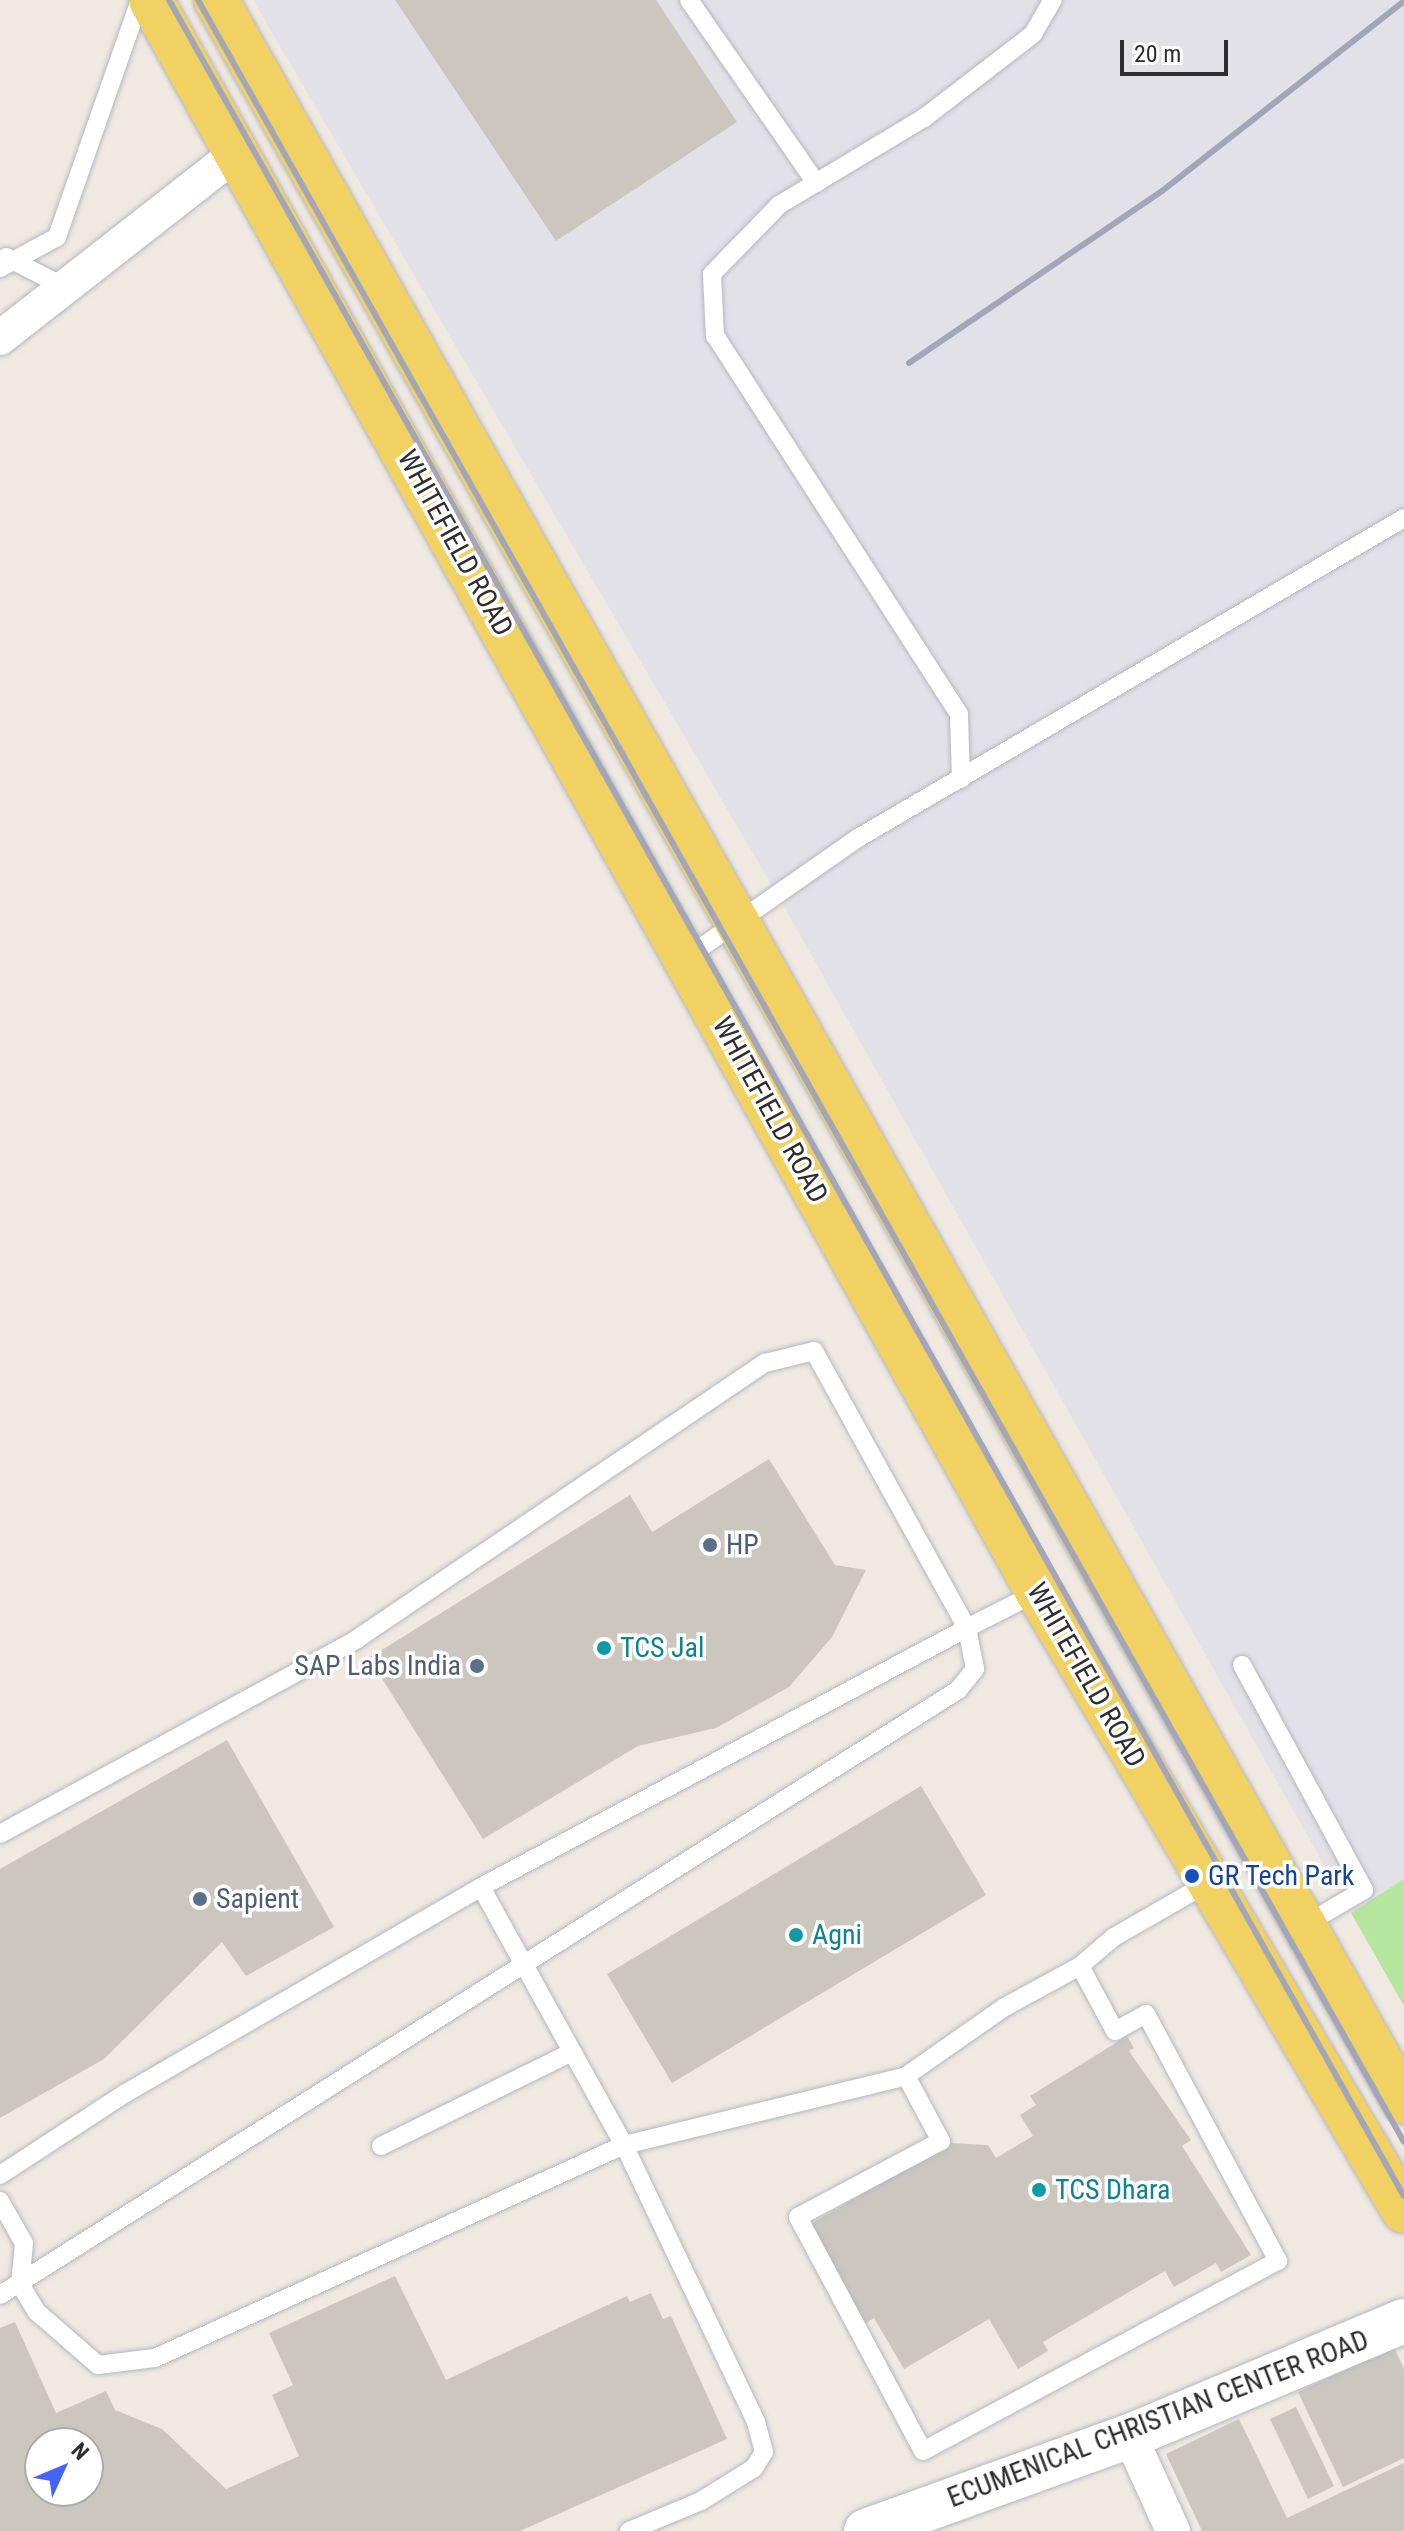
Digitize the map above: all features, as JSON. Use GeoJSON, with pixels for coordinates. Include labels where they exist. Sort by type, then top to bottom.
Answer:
{"type":"FeatureCollection","features":[{"type":"Feature","properties":{"kind":"main road","name":"WHITEFIELD ROAD"},"geometry":{"type":"LineString","coordinates":[[151,0],[1038,1592],[1206,1884],[1404,2211]]}},
{"type":"Feature","properties":{"kind":"main road"},"geometry":{"type":"LineString","coordinates":[[216,0],[741,922],[1404,2102]]}},
{"type":"Feature","properties":{"kind":"street"},"geometry":{"type":"LineString","coordinates":[[0,338],[238,152]]}},
{"type":"Feature","properties":{"kind":"street","name":"ECUMENICAL CHRISTIAN CENTER ROAD"},"geometry":{"type":"LineString","coordinates":[[866,2531],[1130,2436],[1404,2321]]}},
{"type":"Feature","properties":{"kind":"street"},"geometry":{"type":"LineString","coordinates":[[1130,2436],[1173,2531]]}},
{"type":"Feature","properties":{"kind":"lane"},"geometry":{"type":"LineString","coordinates":[[4,260],[57,237],[140,0]]}},
{"type":"Feature","properties":{"kind":"lane"},"geometry":{"type":"LineString","coordinates":[[689,0],[816,183]]}},
{"type":"Feature","properties":{"kind":"lane"},"geometry":{"type":"LineString","coordinates":[[961,779],[959,714],[715,336],[712,274],[779,205],[924,118],[1033,34],[1053,0]]}},
{"type":"Feature","properties":{"kind":"lane"},"geometry":{"type":"LineString","coordinates":[[4,260],[65,287]]}},
{"type":"Feature","properties":{"kind":"lane"},"geometry":{"type":"LineString","coordinates":[[686,958],[858,838],[1404,518]]}},
{"type":"Feature","properties":{"kind":"lane"},"geometry":{"type":"LineString","coordinates":[[0,1834],[357,1639],[765,1363],[814,1351],[967,1628],[975,1669],[958,1690],[0,2295]]}},
{"type":"Feature","properties":{"kind":"lane"},"geometry":{"type":"LineString","coordinates":[[0,2175],[126,2093],[481,1887],[1038,1592]]}},
{"type":"Feature","properties":{"kind":"lane"},"geometry":{"type":"LineString","coordinates":[[1242,1665],[1364,1890],[1306,1924]]}},
{"type":"Feature","properties":{"kind":"lane"},"geometry":{"type":"LineString","coordinates":[[0,2201],[24,2243],[20,2284],[37,2312],[98,2365],[155,2358],[624,2145],[906,2076],[1003,2008],[1080,1966],[1114,1937],[1206,1884]]}},
{"type":"Feature","properties":{"kind":"lane"},"geometry":{"type":"LineString","coordinates":[[481,1887],[624,2145],[756,2422],[764,2452],[754,2468],[701,2501],[629,2531]]}},
{"type":"Feature","properties":{"kind":"lane"},"geometry":{"type":"LineString","coordinates":[[906,2076],[941,2141],[798,2217],[923,2451],[1278,2261],[1146,2014],[1115,2031],[1080,1966]]}},
{"type":"Feature","properties":{"kind":"lane"},"geometry":{"type":"LineString","coordinates":[[381,2146],[572,2052]]}},
{"type":"Feature","properties":{"kind":"shaded area"},"geometry":{"type":"Polygon","coordinates":[[[253,0],[1404,0],[1404,1879],[1351,1913],[778,896],[253,0]]]}},
{"type":"Feature","properties":{"kind":"green space"},"geometry":{"type":"Polygon","coordinates":[[[1404,1879],[1404,2006],[1351,1913],[1404,1879]]]}},
{"type":"Feature","properties":{"kind":"building"},"geometry":{"type":"Polygon","coordinates":[[[395,0],[656,0],[737,122],[556,241],[395,0]]]}},
{"type":"Feature","properties":{"kind":"building","name":"TCS Jal"},"geometry":{"type":"Polygon","coordinates":[[[769,1459],[835,1565],[866,1570],[832,1637],[789,1687],[716,1728],[638,1746],[483,1839],[369,1658],[630,1495],[652,1532],[769,1459]]]}},
{"type":"Feature","properties":{"kind":"building"},"geometry":{"type":"Polygon","coordinates":[[[227,1740],[334,1927],[246,1976],[222,1942],[104,2059],[0,2118],[0,1869],[227,1740]]]}},
{"type":"Feature","properties":{"kind":"building","name":"Agni"},"geometry":{"type":"Polygon","coordinates":[[[921,1786],[986,1895],[672,2083],[607,1974],[921,1786]]]}},
{"type":"Feature","properties":{"kind":"building","name":"TCS Dhara"},"geometry":{"type":"Polygon","coordinates":[[[1127,2036],[1134,2048],[1129,2051],[1191,2140],[1182,2146],[1251,2255],[1221,2272],[1216,2263],[1174,2287],[1165,2271],[1043,2342],[1048,2351],[1018,2369],[989,2319],[904,2369],[874,2318],[866,2323],[809,2225],[950,2143],[988,2145],[996,2158],[1033,2136],[1020,2115],[1036,2105],[1030,2096],[1127,2036]]]}},
{"type":"Feature","properties":{"kind":"building"},"geometry":{"type":"Polygon","coordinates":[[[395,2276],[446,2380],[627,2296],[630,2302],[651,2293],[663,2319],[671,2316],[727,2439],[520,2531],[0,2531],[0,2328],[15,2322],[56,2413],[106,2391],[115,2410],[162,2429],[226,2489],[299,2456],[272,2395],[293,2385],[269,2333],[395,2276]]]}},
{"type":"Feature","properties":{"kind":"building"},"geometry":{"type":"Polygon","coordinates":[[[1394,2347],[1404,2369],[1404,2458],[1343,2487],[1298,2392],[1394,2347]]]}},
{"type":"Feature","properties":{"kind":"building"},"geometry":{"type":"Polygon","coordinates":[[[1296,2407],[1334,2486],[1308,2499],[1270,2419],[1296,2407]]]}},
{"type":"Feature","properties":{"kind":"building"},"geometry":{"type":"Polygon","coordinates":[[[1239,2419],[1287,2518],[1404,2463],[1404,2531],[1202,2531],[1166,2454],[1239,2419]]]}},
{"type":"Feature","properties":{"kind":"railway"},"geometry":{"type":"LineString","coordinates":[[169,0],[1404,2196]]}},
{"type":"Feature","properties":{"kind":"railway"},"geometry":{"type":"LineString","coordinates":[[198,0],[1404,2142]]}},
{"type":"Feature","properties":{"kind":"railway"},"geometry":{"type":"LineString","coordinates":[[909,363],[1162,191],[1404,1]]}},
{"type":"Feature","properties":{"kind":"place","name":"HP"},"geometry":{"type":"Point","coordinates":[710,1545]}},
{"type":"Feature","properties":{"kind":"place","name":"TCS Jal"},"geometry":{"type":"Point","coordinates":[604,1648]}},
{"type":"Feature","properties":{"kind":"place","name":"SAP Labs India"},"geometry":{"type":"Point","coordinates":[477,1666]}},
{"type":"Feature","properties":{"kind":"place","name":"GR Tech Park"},"geometry":{"type":"Point","coordinates":[1192,1876]}},
{"type":"Feature","properties":{"kind":"place","name":"Sapient"},"geometry":{"type":"Point","coordinates":[200,1899]}},
{"type":"Feature","properties":{"kind":"place","name":"Agni"},"geometry":{"type":"Point","coordinates":[796,1935]}},
{"type":"Feature","properties":{"kind":"place","name":"TCS Dhara"},"geometry":{"type":"Point","coordinates":[1039,2190]}}]}
